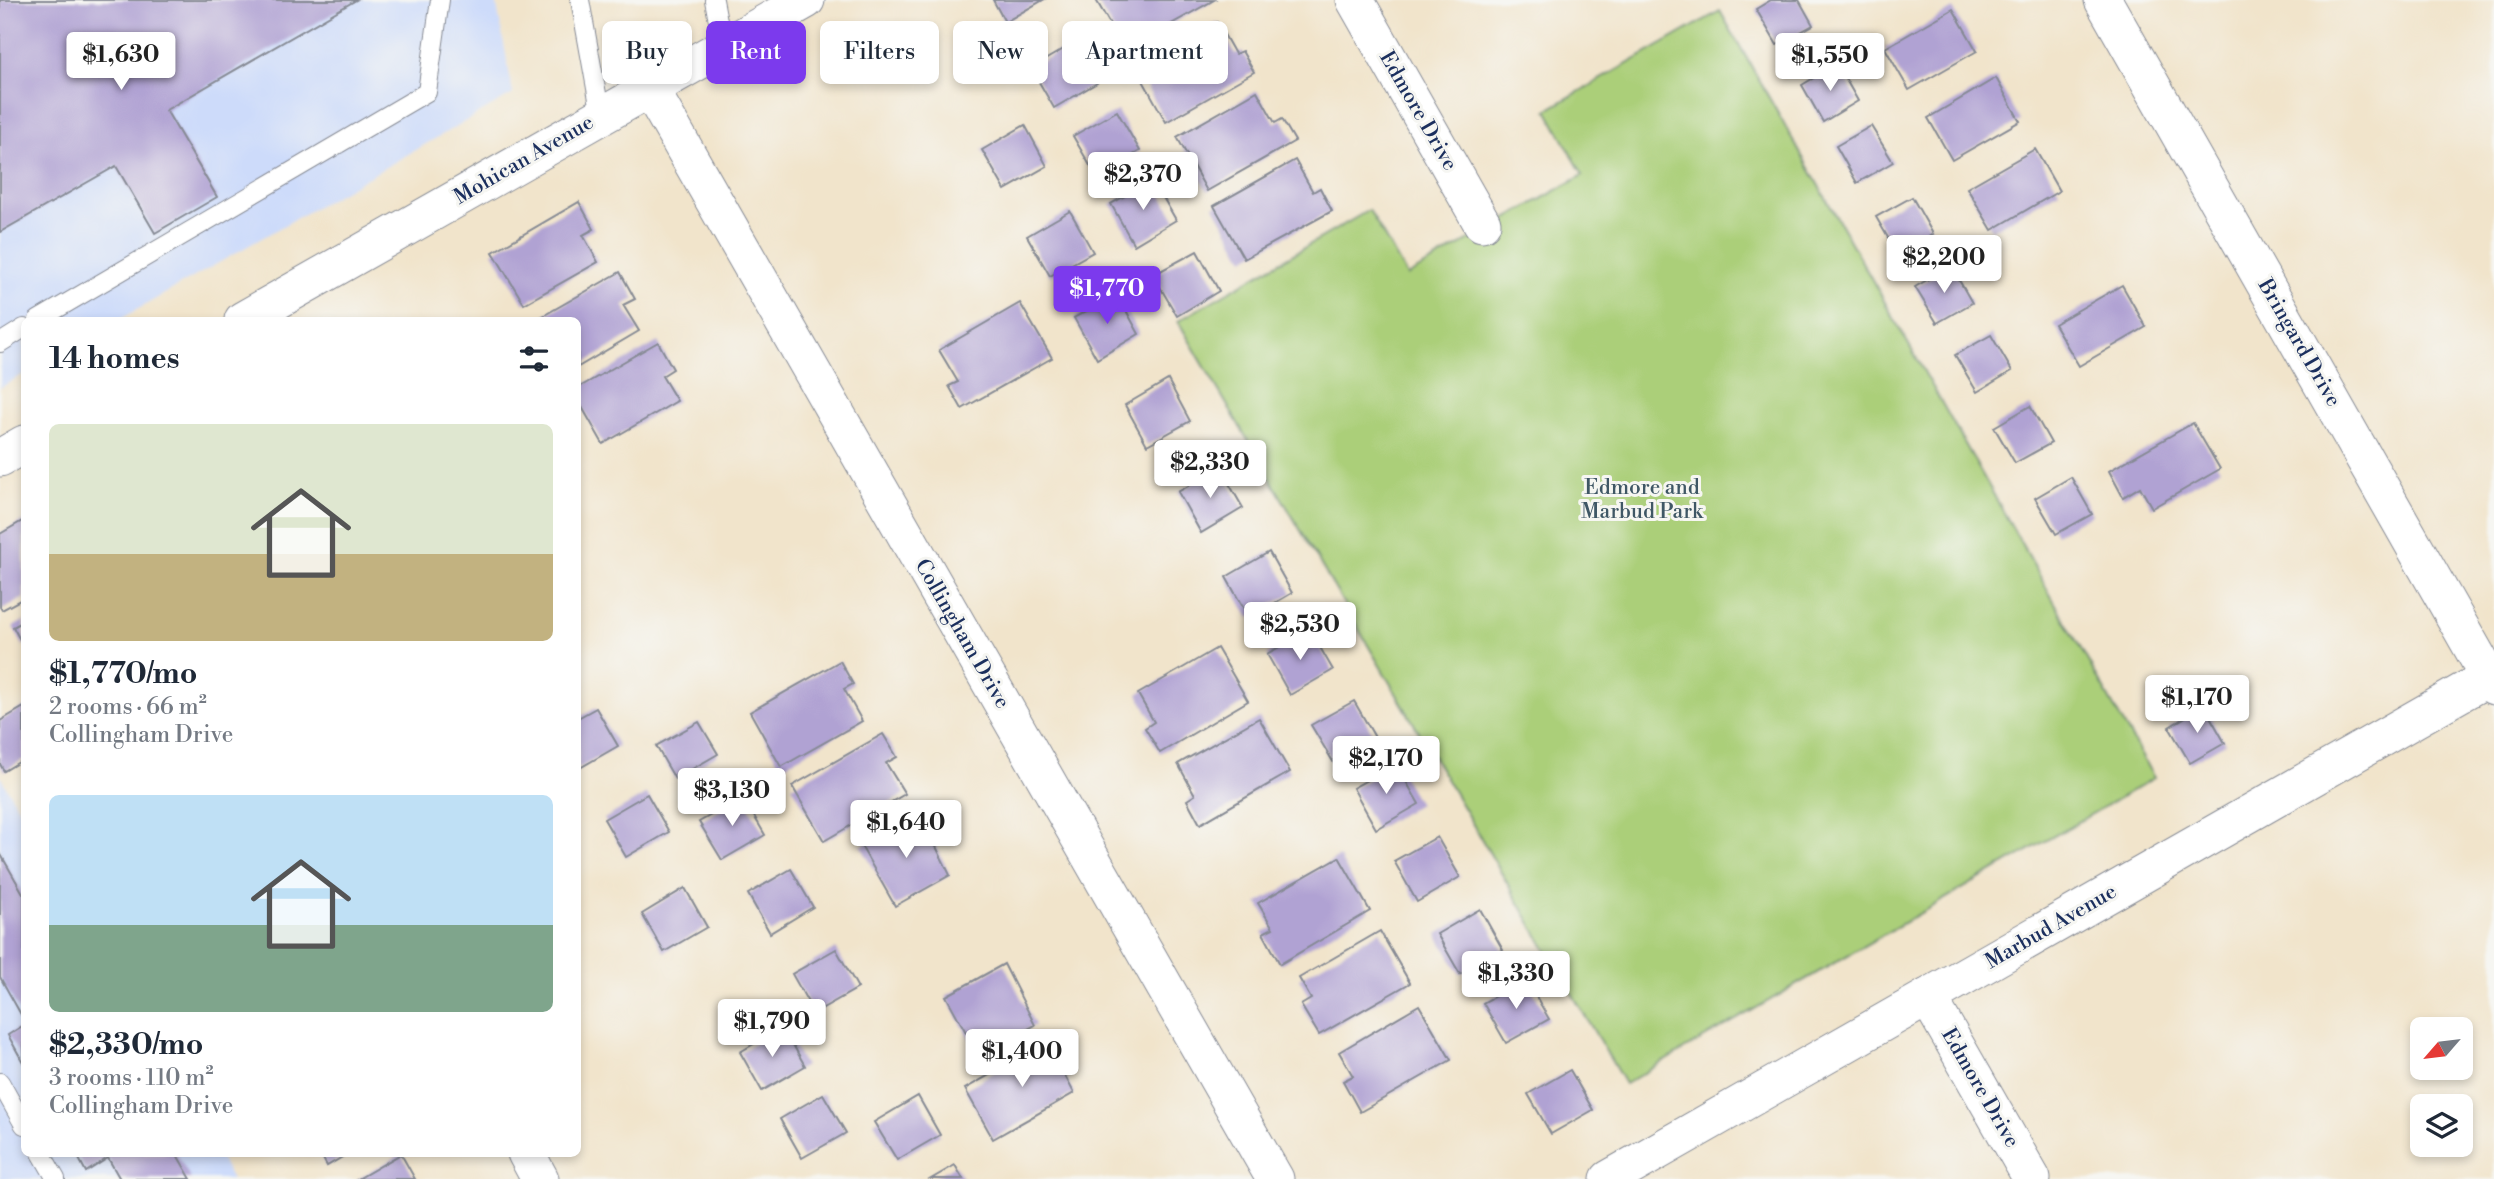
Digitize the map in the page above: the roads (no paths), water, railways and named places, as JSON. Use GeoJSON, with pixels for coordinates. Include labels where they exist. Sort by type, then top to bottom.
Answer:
{"type":"FeatureCollection","features":[{"type":"Feature","properties":{"kind":"street","name":"Mohican Avenue"},"geometry":{"type":"LineString","coordinates":[[769,21],[806,0]]}},
{"type":"Feature","properties":{"kind":"street","name":"Edmore Drive"},"geometry":{"type":"LineString","coordinates":[[1355,0],[1482,223]]}},
{"type":"Feature","properties":{"kind":"street","name":"Bringard Drive"},"geometry":{"type":"LineString","coordinates":[[2103,0],[2492,679]]}},
{"type":"Feature","properties":{"kind":"street","name":"Mohican Avenue"},"geometry":{"type":"LineString","coordinates":[[248,317],[706,57]]}},
{"type":"Feature","properties":{"kind":"street","name":"Collingham Drive"},"geometry":{"type":"LineString","coordinates":[[650,89],[1275,1179]]}},
{"type":"Feature","properties":{"kind":"street"},"geometry":{"type":"LineString","coordinates":[[0,458],[21,446]]}},
{"type":"Feature","properties":{"kind":"street","name":"Marbud Avenue"},"geometry":{"type":"LineString","coordinates":[[1609,1179],[2492,679]]}},
{"type":"Feature","properties":{"kind":"street","name":"Edmore Drive"},"geometry":{"type":"LineString","coordinates":[[1928,997],[2032,1179]]}},
{"type":"Feature","properties":{"kind":"street"},"geometry":{"type":"LineString","coordinates":[[528,1157],[540,1179]]}},
{"type":"Feature","properties":{"kind":"lane"},"geometry":{"type":"LineString","coordinates":[[43,317],[427,93],[440,0]]}},
{"type":"Feature","properties":{"kind":"lane"},"geometry":{"type":"LineString","coordinates":[[580,0],[601,116]]}},
{"type":"Feature","properties":{"kind":"lane"},"geometry":{"type":"LineString","coordinates":[[714,0],[718,21]]}},
{"type":"Feature","properties":{"kind":"lane"},"geometry":{"type":"LineString","coordinates":[[0,342],[21,330]]}},
{"type":"Feature","properties":{"kind":"lane"},"geometry":{"type":"LineString","coordinates":[[0,1082],[21,1120]]}},
{"type":"Feature","properties":{"kind":"lane"},"geometry":{"type":"LineString","coordinates":[[43,1157],[56,1179]]}},
{"type":"Feature","properties":{"kind":"park label","name":"Edmore and Marbud Park"},"geometry":{"type":"Point","coordinates":[1642,500]}}]}
